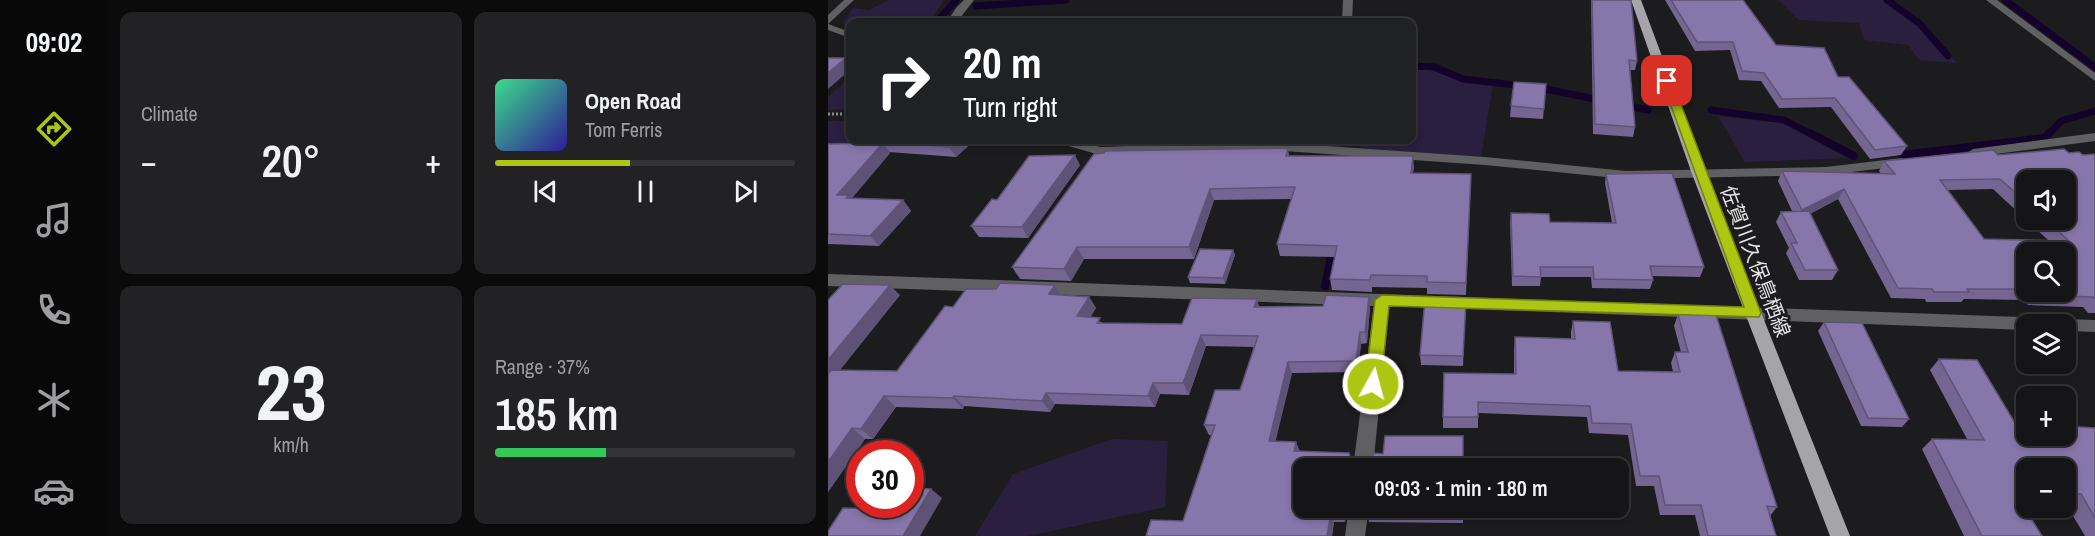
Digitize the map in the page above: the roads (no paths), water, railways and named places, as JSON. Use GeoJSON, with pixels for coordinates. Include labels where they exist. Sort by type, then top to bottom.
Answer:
{"type":"FeatureCollection","features":[{"type":"Feature","properties":{"kind":"main road","name":"佐賀川久保鳥栖線"},"geometry":{"type":"LineString","coordinates":[[1636,0],[1700,174],[1840,536]]}},
{"type":"Feature","properties":{"kind":"street"},"geometry":{"type":"LineString","coordinates":[[828,21],[849,0]]}},
{"type":"Feature","properties":{"kind":"street"},"geometry":{"type":"LineString","coordinates":[[954,18],[969,0]]}},
{"type":"Feature","properties":{"kind":"street"},"geometry":{"type":"LineString","coordinates":[[1347,18],[1348,0]]}},
{"type":"Feature","properties":{"kind":"street"},"geometry":{"type":"LineString","coordinates":[[1991,0],[2095,78]]}},
{"type":"Feature","properties":{"kind":"street"},"geometry":{"type":"LineString","coordinates":[[828,27],[846,34]]}},
{"type":"Feature","properties":{"kind":"street"},"geometry":{"type":"LineString","coordinates":[[1957,155],[2095,137]]}},
{"type":"Feature","properties":{"kind":"street"},"geometry":{"type":"LineString","coordinates":[[1071,144],[1097,156],[1255,145],[1485,161],[1626,175],[1826,171],[1921,159]]}},
{"type":"Feature","properties":{"kind":"street"},"geometry":{"type":"LineString","coordinates":[[1004,287],[1018,267]]}},
{"type":"Feature","properties":{"kind":"street"},"geometry":{"type":"LineString","coordinates":[[828,280],[2016,323]]}},
{"type":"Feature","properties":{"kind":"street"},"geometry":{"type":"LineString","coordinates":[[1364,458],[1382,300]]}},
{"type":"Feature","properties":{"kind":"street"},"geometry":{"type":"LineString","coordinates":[[2076,325],[2095,326]]}},
{"type":"Feature","properties":{"kind":"street"},"geometry":{"type":"LineString","coordinates":[[1355,536],[1357,518]]}},
{"type":"Feature","properties":{"kind":"waterway"},"geometry":{"type":"LineString","coordinates":[[940,18],[956,0]]}},
{"type":"Feature","properties":{"kind":"waterway"},"geometry":{"type":"LineString","coordinates":[[976,6],[1066,0]]}},
{"type":"Feature","properties":{"kind":"waterway"},"geometry":{"type":"LineString","coordinates":[[1887,0],[1920,24],[1948,56]]}},
{"type":"Feature","properties":{"kind":"waterway"},"geometry":{"type":"LineString","coordinates":[[2005,0],[2095,67]]}},
{"type":"Feature","properties":{"kind":"waterway"},"geometry":{"type":"LineString","coordinates":[[1416,66],[1434,67],[1463,79],[1541,88],[1604,101]]}},
{"type":"Feature","properties":{"kind":"waterway"},"geometry":{"type":"LineString","coordinates":[[1624,105],[1648,110]]}},
{"type":"Feature","properties":{"kind":"waterway"},"geometry":{"type":"LineString","coordinates":[[1711,110],[1784,120],[1813,135]]}},
{"type":"Feature","properties":{"kind":"waterway"},"geometry":{"type":"LineString","coordinates":[[2048,135],[2061,121],[2095,111]]}},
{"type":"Feature","properties":{"kind":"waterway"},"geometry":{"type":"LineString","coordinates":[[1810,133],[1854,156]]}},
{"type":"Feature","properties":{"kind":"waterway"},"geometry":{"type":"LineString","coordinates":[[1902,155],[2045,138],[2049,133]]}},
{"type":"Feature","properties":{"kind":"waterway"},"geometry":{"type":"LineString","coordinates":[[1325,286],[1333,248]]}}]}
